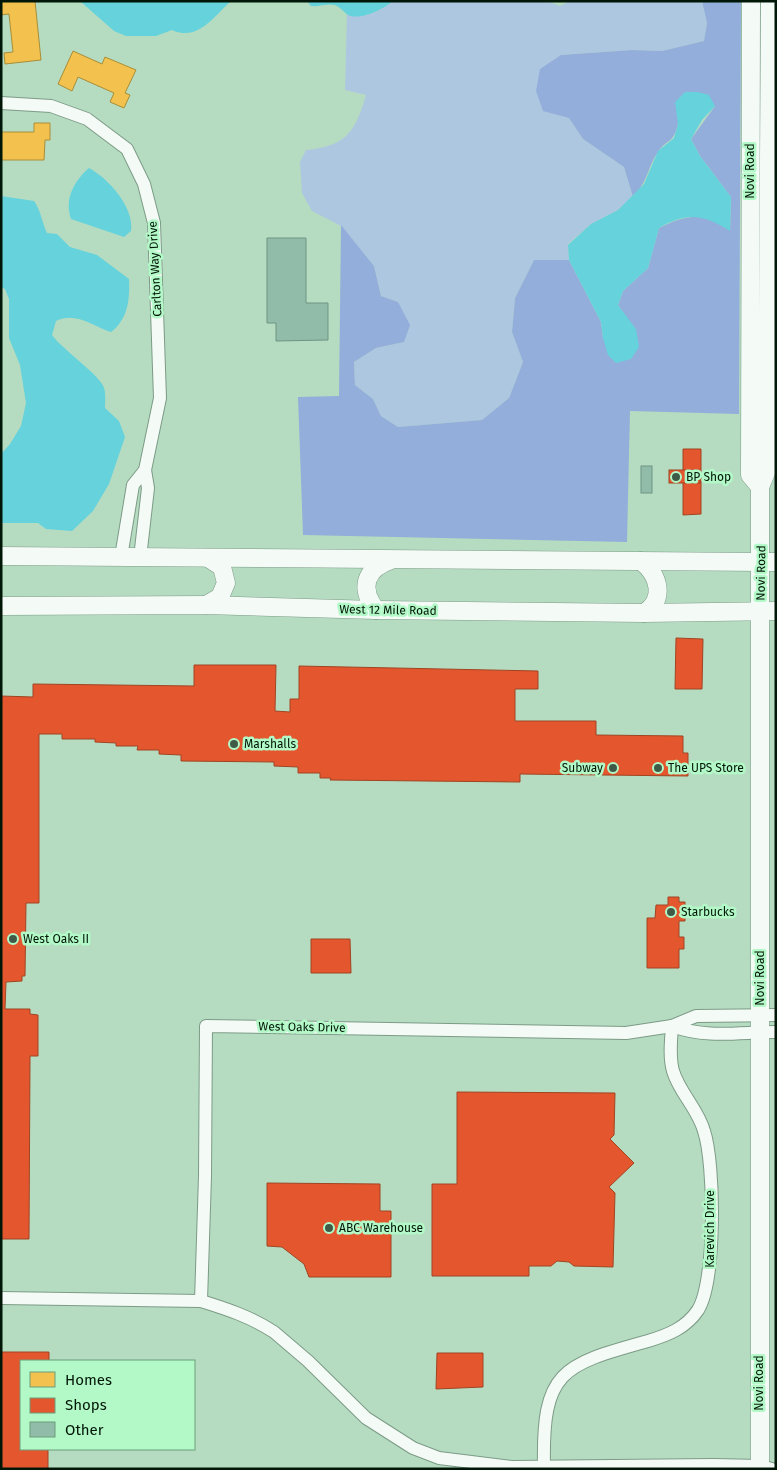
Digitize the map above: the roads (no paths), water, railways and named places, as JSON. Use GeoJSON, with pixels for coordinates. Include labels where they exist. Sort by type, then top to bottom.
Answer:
{"type":"FeatureCollection","features":[{"type":"Feature","properties":{"kind":"main road","name":"Novi Road"},"geometry":{"type":"LineString","coordinates":[[751,1],[750,475],[760,487]]}},
{"type":"Feature","properties":{"kind":"main road","name":"Novi Road"},"geometry":{"type":"LineString","coordinates":[[767,1466],[768,562],[760,487],[768,470],[770,1]]}},
{"type":"Feature","properties":{"kind":"main road"},"geometry":{"type":"LineString","coordinates":[[1,556],[768,562]]}},
{"type":"Feature","properties":{"kind":"main road"},"geometry":{"type":"LineString","coordinates":[[206,605],[220,597],[226,583],[222,567],[208,558]]}},
{"type":"Feature","properties":{"kind":"main road"},"geometry":{"type":"LineString","coordinates":[[376,610],[368,600],[366,586],[370,574],[379,564],[392,560]]}},
{"type":"Feature","properties":{"kind":"main road"},"geometry":{"type":"LineString","coordinates":[[641,561],[650,568],[656,577],[659,588],[652,608],[644,613]]}},
{"type":"Feature","properties":{"kind":"main road","name":"West 12 Mile Road"},"geometry":{"type":"LineString","coordinates":[[1,606],[206,605],[376,610],[644,613],[768,611]]}},
{"type":"Feature","properties":{"kind":"street","name":"Carlton Way Drive"},"geometry":{"type":"LineString","coordinates":[[1,103],[51,106],[87,119],[127,149],[144,184],[154,222],[160,398],[145,470],[148,488],[140,558]]}},
{"type":"Feature","properties":{"kind":"street","name":"Carlton Way Drive"},"geometry":{"type":"LineString","coordinates":[[121,557],[133,485],[145,470]]}},
{"type":"Feature","properties":{"kind":"street","name":"West Oaks Drive"},"geometry":{"type":"LineString","coordinates":[[200,1301],[205,1176],[206,1026],[626,1033],[672,1026],[696,1016],[768,1023]]}},
{"type":"Feature","properties":{"kind":"street","name":"West Oaks Drive"},"geometry":{"type":"LineString","coordinates":[[672,1026],[692,1033],[730,1034],[768,1023]]}},
{"type":"Feature","properties":{"kind":"street","name":"Karevich Drive"},"geometry":{"type":"LineString","coordinates":[[544,1466],[544,1422],[546,1408],[560,1379],[577,1364],[592,1357],[660,1338],[679,1329],[698,1309],[706,1291],[710,1269],[710,1168],[708,1144],[699,1117],[673,1072],[670,1052],[672,1026]]}},
{"type":"Feature","properties":{"kind":"street"},"geometry":{"type":"LineString","coordinates":[[1,1298],[200,1301],[256,1321],[274,1332],[302,1356],[366,1418],[413,1448],[439,1458],[462,1463],[512,1467],[767,1466]]}},
{"type":"Feature","properties":{"kind":"place","name":"BP Shop"},"geometry":{"type":"Point","coordinates":[676,477]}},
{"type":"Feature","properties":{"kind":"place","name":"Marshalls"},"geometry":{"type":"Point","coordinates":[234,744]}},
{"type":"Feature","properties":{"kind":"place","name":"Subway"},"geometry":{"type":"Point","coordinates":[613,768]}},
{"type":"Feature","properties":{"kind":"place","name":"The UPS Store"},"geometry":{"type":"Point","coordinates":[658,768]}},
{"type":"Feature","properties":{"kind":"place","name":"Starbucks"},"geometry":{"type":"Point","coordinates":[671,912]}},
{"type":"Feature","properties":{"kind":"place","name":"West Oaks II"},"geometry":{"type":"Point","coordinates":[13,939]}},
{"type":"Feature","properties":{"kind":"place","name":"ABC Warehouse"},"geometry":{"type":"Point","coordinates":[329,1228]}}]}
